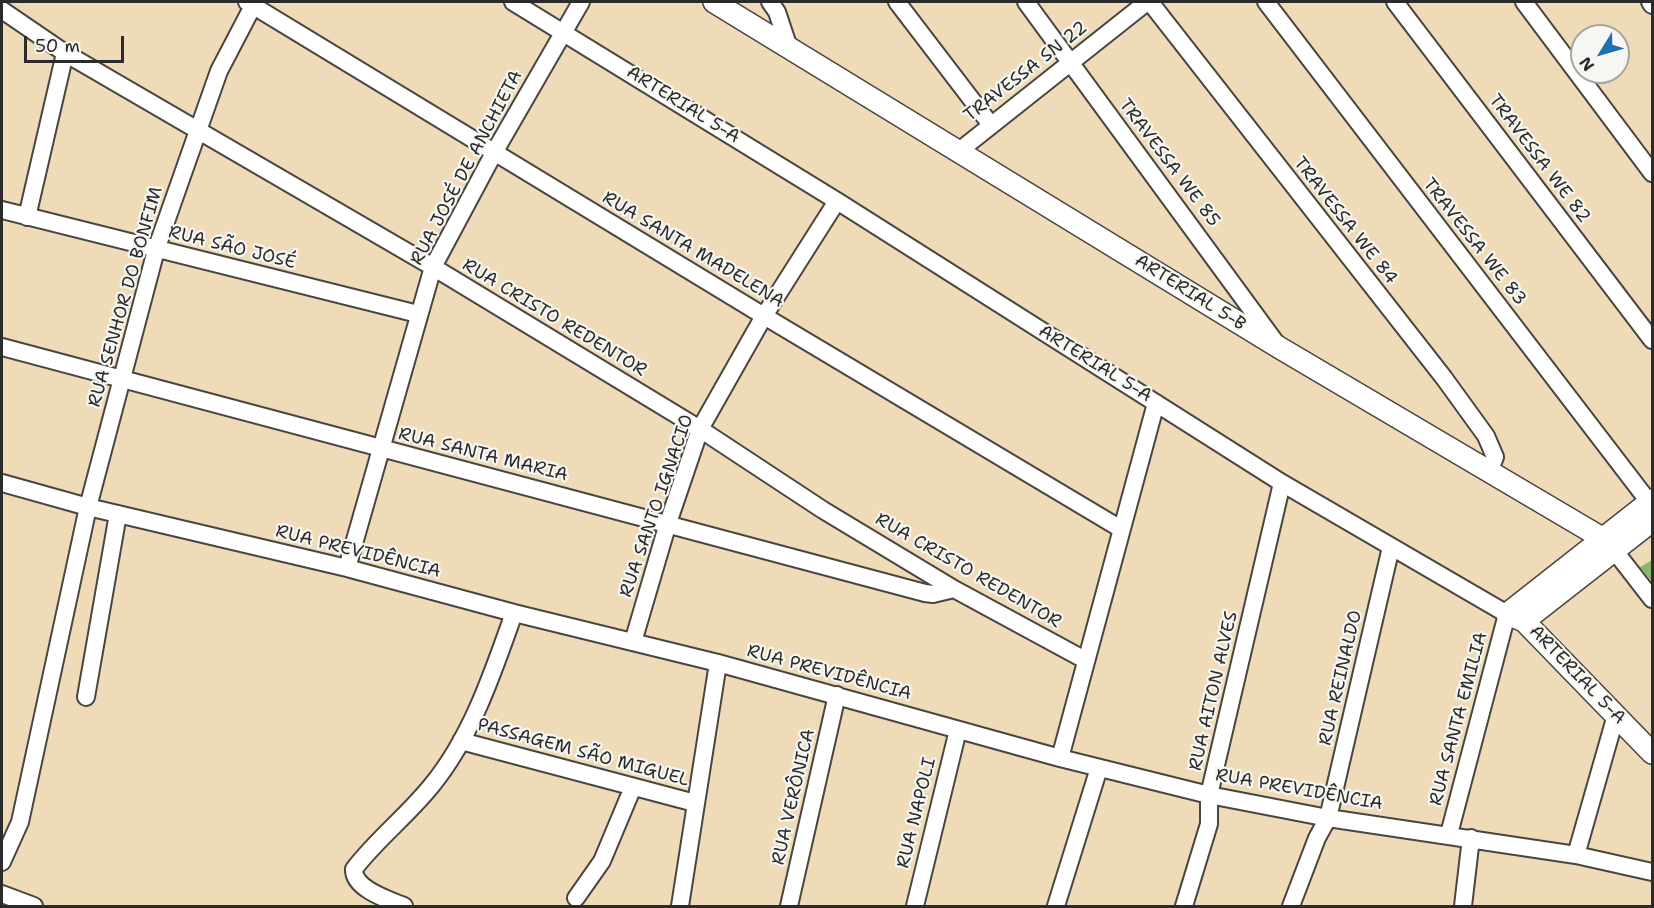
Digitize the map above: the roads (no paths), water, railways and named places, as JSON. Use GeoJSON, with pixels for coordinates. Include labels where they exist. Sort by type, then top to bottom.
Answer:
{"type":"FeatureCollection","features":[{"type":"Feature","properties":{"kind":"main road","name":"ARTERIAL 5-B"},"geometry":{"type":"LineString","coordinates":[[714,2],[1280,348],[1490,470],[1608,544]]}},
{"type":"Feature","properties":{"kind":"main road"},"geometry":{"type":"LineString","coordinates":[[1515,618],[1652,507]]}},
{"type":"Feature","properties":{"kind":"main road","name":"ARTERIAL 5-A"},"geometry":{"type":"LineString","coordinates":[[1515,618],[1653,753]]}},
{"type":"Feature","properties":{"kind":"street","name":"ARTERIAL 5-A"},"geometry":{"type":"LineString","coordinates":[[513,2],[837,201],[1282,483],[1515,618]]}},
{"type":"Feature","properties":{"kind":"street","name":"RUA JOSÉ DE ANCHIETA"},"geometry":{"type":"LineString","coordinates":[[347,568],[433,267],[495,151],[581,2]]}},
{"type":"Feature","properties":{"kind":"street"},"geometry":{"type":"LineString","coordinates":[[770,2],[777,12],[789,48]]}},
{"type":"Feature","properties":{"kind":"street"},"geometry":{"type":"LineString","coordinates":[[897,2],[991,125]]}},
{"type":"Feature","properties":{"kind":"street","name":"TRAVESSA WE 85"},"geometry":{"type":"LineString","coordinates":[[1026,2],[1280,348]]}},
{"type":"Feature","properties":{"kind":"street","name":"TRAVESSA SN 22"},"geometry":{"type":"LineString","coordinates":[[958,151],[1149,2]]}},
{"type":"Feature","properties":{"kind":"street","name":"TRAVESSA WE 84"},"geometry":{"type":"LineString","coordinates":[[1149,2],[1444,378],[1486,436],[1495,457],[1490,470]]}},
{"type":"Feature","properties":{"kind":"street","name":"TRAVESSA WE 83"},"geometry":{"type":"LineString","coordinates":[[1266,2],[1652,507]]}},
{"type":"Feature","properties":{"kind":"street","name":"TRAVESSA WE 82"},"geometry":{"type":"LineString","coordinates":[[1395,2],[1653,340]]}},
{"type":"Feature","properties":{"kind":"street"},"geometry":{"type":"LineString","coordinates":[[1524,2],[1653,173]]}},
{"type":"Feature","properties":{"kind":"street","name":"RUA SENHOR DO BONFIM"},"geometry":{"type":"LineString","coordinates":[[2,862],[20,822],[88,507],[124,380],[156,250],[196,130],[219,71],[252,3]]}},
{"type":"Feature","properties":{"kind":"street","name":"RUA SANTA MADELENA"},"geometry":{"type":"LineString","coordinates":[[252,3],[764,316],[1121,530]]}},
{"type":"Feature","properties":{"kind":"street","name":"RUA CRISTO REDENTOR"},"geometry":{"type":"LineString","coordinates":[[2,10],[65,53],[433,267],[700,429],[823,510],[954,589],[1086,660]]}},
{"type":"Feature","properties":{"kind":"street"},"geometry":{"type":"LineString","coordinates":[[27,217],[65,53]]}},
{"type":"Feature","properties":{"kind":"street","name":"RUA SANTO IGNACIO"},"geometry":{"type":"LineString","coordinates":[[633,642],[668,523],[700,429],[764,316],[837,201]]}},
{"type":"Feature","properties":{"kind":"street","name":"RUA SÃO JOSÉ"},"geometry":{"type":"LineString","coordinates":[[2,210],[418,314]]}},
{"type":"Feature","properties":{"kind":"street","name":"RUA SANTA MARIA"},"geometry":{"type":"LineString","coordinates":[[2,347],[925,593],[933,594],[954,589]]}},
{"type":"Feature","properties":{"kind":"street"},"geometry":{"type":"LineString","coordinates":[[1060,758],[1156,403]]}},
{"type":"Feature","properties":{"kind":"street","name":"RUA PREVIDÊNCIA"},"geometry":{"type":"LineString","coordinates":[[2,483],[88,507],[347,568],[514,613],[718,663],[1060,758],[1209,795],[1328,818],[1449,834],[1576,855],[1653,872]]}},
{"type":"Feature","properties":{"kind":"street","name":"RUA AITON ALVES"},"geometry":{"type":"LineString","coordinates":[[1184,906],[1209,824],[1209,795],[1282,483]]}},
{"type":"Feature","properties":{"kind":"street"},"geometry":{"type":"LineString","coordinates":[[86,697],[118,514]]}},
{"type":"Feature","properties":{"kind":"street","name":"ARTERIAL 5-B"},"geometry":{"type":"LineString","coordinates":[[1608,544],[1653,598]]}},
{"type":"Feature","properties":{"kind":"street","name":"RUA REINALDO"},"geometry":{"type":"LineString","coordinates":[[1291,906],[1317,838],[1328,818],[1391,548]]}},
{"type":"Feature","properties":{"kind":"street"},"geometry":{"type":"LineString","coordinates":[[404,906],[362,885],[354,874],[358,863],[433,784],[461,741],[488,686],[514,613]]}},
{"type":"Feature","properties":{"kind":"street","name":"RUA SANTA EMILIA"},"geometry":{"type":"LineString","coordinates":[[1449,834],[1515,618]]}},
{"type":"Feature","properties":{"kind":"street"},"geometry":{"type":"LineString","coordinates":[[680,906],[718,663]]}},
{"type":"Feature","properties":{"kind":"street","name":"RUA VERÔNICA"},"geometry":{"type":"LineString","coordinates":[[789,906],[837,695]]}},
{"type":"Feature","properties":{"kind":"street"},"geometry":{"type":"LineString","coordinates":[[1576,855],[1616,715]]}},
{"type":"Feature","properties":{"kind":"street","name":"RUA NAPOLI"},"geometry":{"type":"LineString","coordinates":[[915,906],[958,730]]}},
{"type":"Feature","properties":{"kind":"street","name":"PASSAGEM SÃO MIGUEL"},"geometry":{"type":"LineString","coordinates":[[461,741],[695,803]]}},
{"type":"Feature","properties":{"kind":"street"},"geometry":{"type":"LineString","coordinates":[[1056,906],[1099,768]]}},
{"type":"Feature","properties":{"kind":"street"},"geometry":{"type":"LineString","coordinates":[[576,898],[602,861],[633,787]]}},
{"type":"Feature","properties":{"kind":"street"},"geometry":{"type":"LineString","coordinates":[[1463,906],[1471,838]]}},
{"type":"Feature","properties":{"kind":"street"},"geometry":{"type":"LineString","coordinates":[[2,894],[34,906]]}}]}
